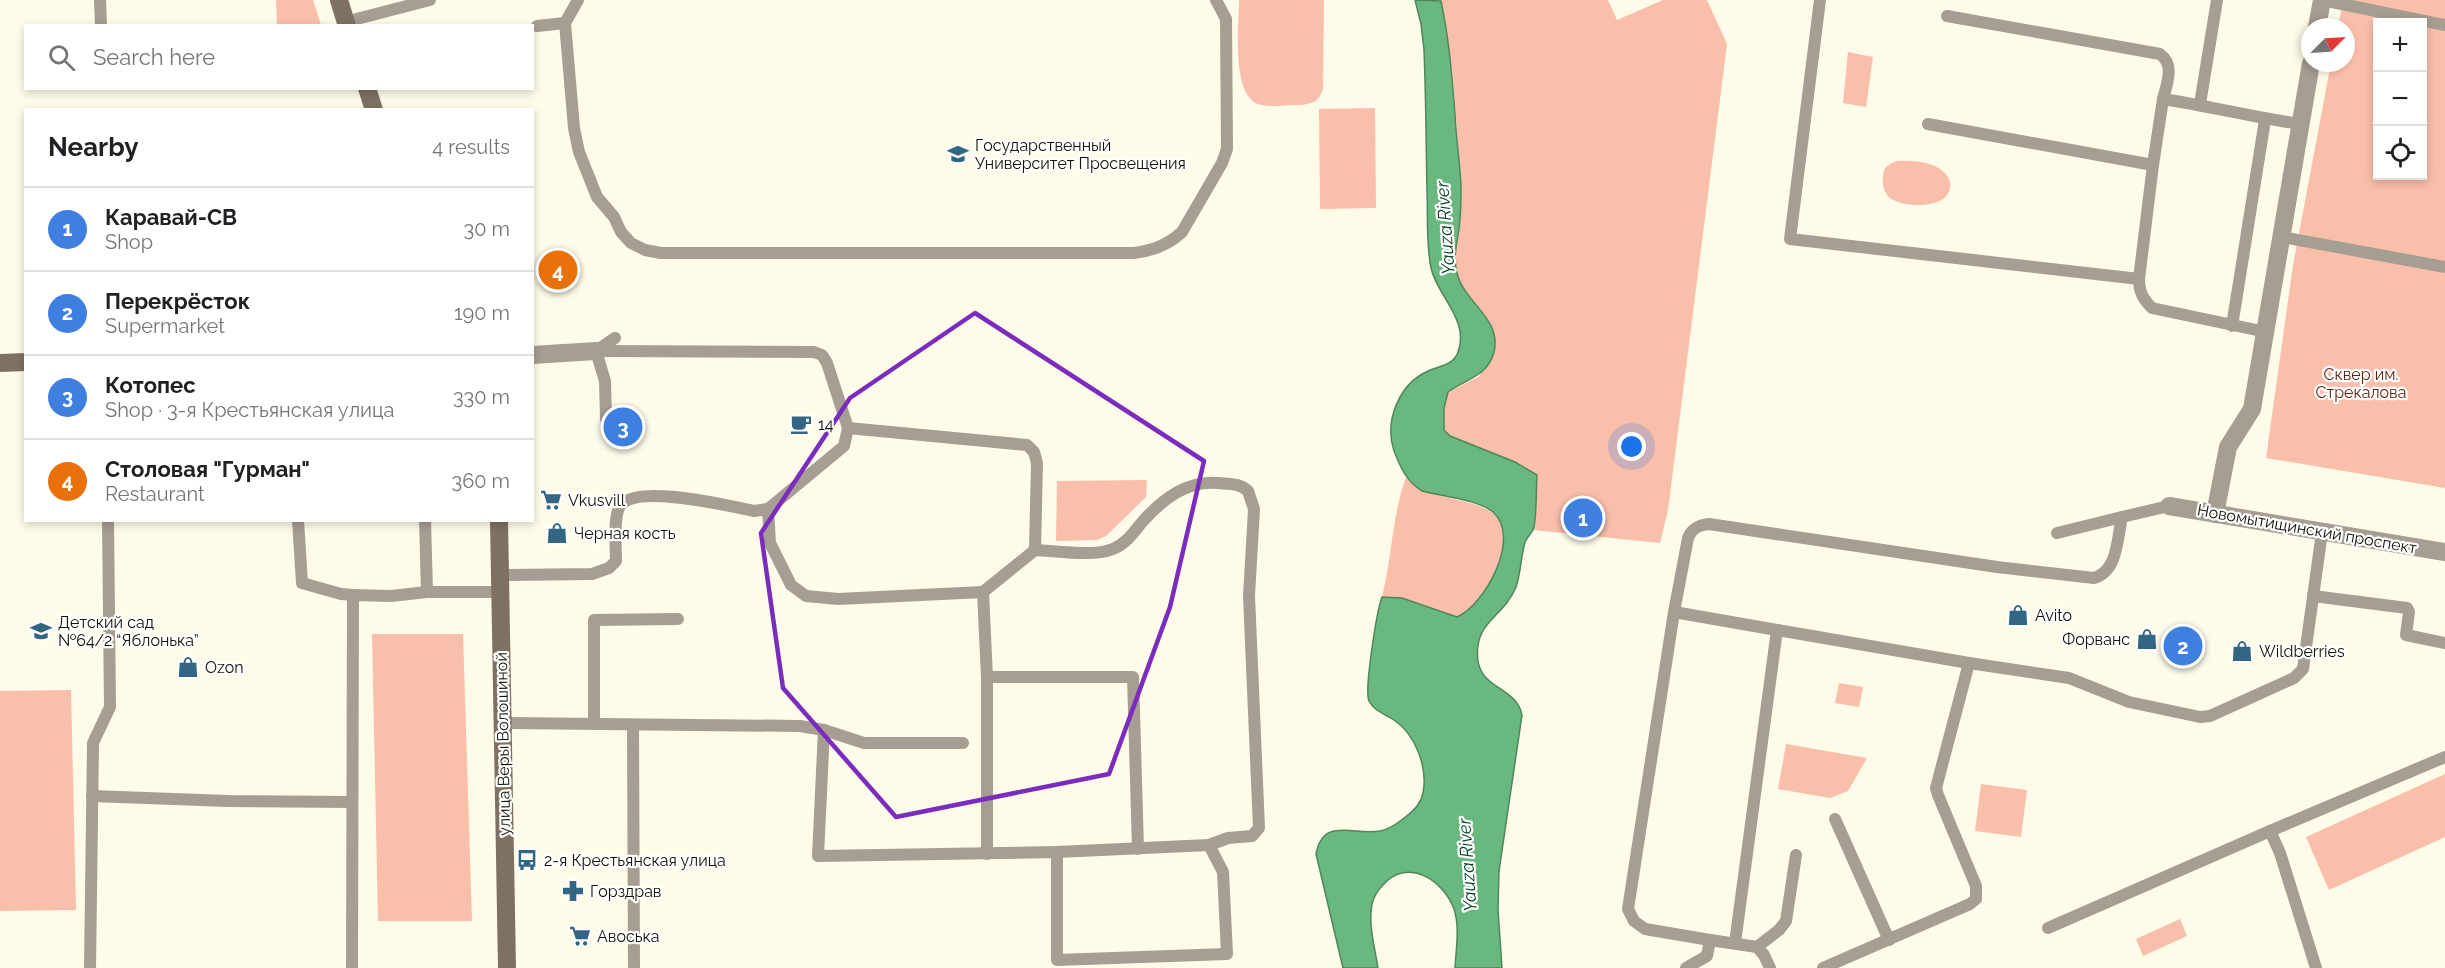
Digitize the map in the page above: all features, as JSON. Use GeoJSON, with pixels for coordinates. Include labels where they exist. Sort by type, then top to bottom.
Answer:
{"type":"FeatureCollection","features":[{"type":"Feature","properties":{"kind":"street"},"geometry":{"type":"LineString","coordinates":[[339,0],[346,24]]}},
{"type":"Feature","properties":{"kind":"street"},"geometry":{"type":"LineString","coordinates":[[2319,18],[2322,0]]}},
{"type":"Feature","properties":{"kind":"street"},"geometry":{"type":"LineString","coordinates":[[2215,514],[2228,447],[2252,409],[2310,72]]}},
{"type":"Feature","properties":{"kind":"street"},"geometry":{"type":"LineString","coordinates":[[368,90],[373,108]]}},
{"type":"Feature","properties":{"kind":"street"},"geometry":{"type":"LineString","coordinates":[[534,355],[597,351]]}},
{"type":"Feature","properties":{"kind":"street"},"geometry":{"type":"LineString","coordinates":[[0,363],[24,363]]}},
{"type":"Feature","properties":{"kind":"street","name":"Новомытищинский проспект"},"geometry":{"type":"LineString","coordinates":[[2169,506],[2445,552]]}},
{"type":"Feature","properties":{"kind":"street","name":"улица Веры Волошиной"},"geometry":{"type":"LineString","coordinates":[[500,522],[507,968]]}},
{"type":"Feature","properties":{"kind":"lane"},"geometry":{"type":"LineString","coordinates":[[100,0],[101,24]]}},
{"type":"Feature","properties":{"kind":"lane"},"geometry":{"type":"LineString","coordinates":[[346,24],[430,0]]}},
{"type":"Feature","properties":{"kind":"lane"},"geometry":{"type":"LineString","coordinates":[[578,0],[564,23],[574,128],[579,152],[597,197],[614,217],[621,232],[631,243],[645,250],[661,253],[1134,253],[1162,246],[1182,232],[1225,156],[1227,148],[1226,19],[1216,0]]}},
{"type":"Feature","properties":{"kind":"lane"},"geometry":{"type":"LineString","coordinates":[[1820,0],[1790,239],[2139,279]]}},
{"type":"Feature","properties":{"kind":"lane"},"geometry":{"type":"LineString","coordinates":[[2200,104],[2217,0]]}},
{"type":"Feature","properties":{"kind":"lane"},"geometry":{"type":"LineString","coordinates":[[2322,0],[2445,26]]}},
{"type":"Feature","properties":{"kind":"lane"},"geometry":{"type":"LineString","coordinates":[[1947,16],[2160,54],[2169,64],[2169,70],[2153,165],[2139,290],[2144,301],[2152,308],[2266,333]]}},
{"type":"Feature","properties":{"kind":"lane"},"geometry":{"type":"LineString","coordinates":[[535,24],[564,23]]}},
{"type":"Feature","properties":{"kind":"lane"},"geometry":{"type":"LineString","coordinates":[[2163,99],[2200,104],[2265,120],[2301,124]]}},
{"type":"Feature","properties":{"kind":"lane"},"geometry":{"type":"LineString","coordinates":[[2232,326],[2265,120]]}},
{"type":"Feature","properties":{"kind":"lane"},"geometry":{"type":"LineString","coordinates":[[1928,124],[2153,165]]}},
{"type":"Feature","properties":{"kind":"lane"},"geometry":{"type":"LineString","coordinates":[[2282,237],[2445,267]]}},
{"type":"Feature","properties":{"kind":"lane"},"geometry":{"type":"LineString","coordinates":[[597,351],[615,338]]}},
{"type":"Feature","properties":{"kind":"lane"},"geometry":{"type":"LineString","coordinates":[[597,351],[604,381],[606,419]]}},
{"type":"Feature","properties":{"kind":"lane"},"geometry":{"type":"LineString","coordinates":[[298,522],[302,583],[340,594],[391,596],[592,574],[609,568],[616,561],[617,512],[621,504],[630,498],[671,495],[754,511],[768,509],[844,446],[848,428],[827,363],[822,355],[814,352],[597,351]]}},
{"type":"Feature","properties":{"kind":"lane"},"geometry":{"type":"LineString","coordinates":[[848,428],[1027,445],[1034,452],[1037,463],[1035,550]]}},
{"type":"Feature","properties":{"kind":"lane"},"geometry":{"type":"LineString","coordinates":[[768,509],[770,543],[790,585],[806,596],[837,599],[983,592],[1035,550],[1098,552],[1111,550],[1128,539],[1167,498],[1198,483],[1237,484],[1248,491],[1254,509],[1249,596],[1260,823],[1257,832],[1252,836],[1228,838],[1209,845],[1138,849],[818,856],[824,730]]}},
{"type":"Feature","properties":{"kind":"lane"},"geometry":{"type":"LineString","coordinates":[[2057,533],[2169,506]]}},
{"type":"Feature","properties":{"kind":"lane"},"geometry":{"type":"LineString","coordinates":[[1770,968],[1757,947],[1645,929],[1634,921],[1628,909],[1674,612],[1688,538],[1692,530],[1704,525],[2079,578],[2100,576],[2116,564],[2122,517]]}},
{"type":"Feature","properties":{"kind":"lane"},"geometry":{"type":"LineString","coordinates":[[90,968],[93,743],[110,706],[108,522]]}},
{"type":"Feature","properties":{"kind":"lane"},"geometry":{"type":"LineString","coordinates":[[425,522],[427,592]]}},
{"type":"Feature","properties":{"kind":"lane"},"geometry":{"type":"LineString","coordinates":[[1674,612],[2069,678],[2129,702],[2205,717],[2299,674],[2305,664],[2322,532]]}},
{"type":"Feature","properties":{"kind":"lane"},"geometry":{"type":"LineString","coordinates":[[2300,588],[2313,593],[2407,608],[2409,612],[2406,635],[2445,643]]}},
{"type":"Feature","properties":{"kind":"lane"},"geometry":{"type":"LineString","coordinates":[[983,592],[987,676],[987,854]]}},
{"type":"Feature","properties":{"kind":"lane"},"geometry":{"type":"LineString","coordinates":[[352,595],[352,968]]}},
{"type":"Feature","properties":{"kind":"lane"},"geometry":{"type":"LineString","coordinates":[[594,724],[594,620],[678,619]]}},
{"type":"Feature","properties":{"kind":"lane"},"geometry":{"type":"LineString","coordinates":[[1735,943],[1777,630]]}},
{"type":"Feature","properties":{"kind":"lane"},"geometry":{"type":"LineString","coordinates":[[1824,968],[1970,904],[1977,895],[1976,886],[1936,788],[1970,663]]}},
{"type":"Feature","properties":{"kind":"lane"},"geometry":{"type":"LineString","coordinates":[[987,676],[1133,676],[1138,849]]}},
{"type":"Feature","properties":{"kind":"lane"},"geometry":{"type":"LineString","coordinates":[[503,723],[800,726],[824,730],[864,743],[963,743]]}},
{"type":"Feature","properties":{"kind":"lane"},"geometry":{"type":"LineString","coordinates":[[633,724],[634,968]]}},
{"type":"Feature","properties":{"kind":"lane"},"geometry":{"type":"LineString","coordinates":[[2048,928],[2445,757]]}},
{"type":"Feature","properties":{"kind":"lane"},"geometry":{"type":"LineString","coordinates":[[92,796],[228,801],[352,802]]}},
{"type":"Feature","properties":{"kind":"lane"},"geometry":{"type":"LineString","coordinates":[[1835,819],[1888,940]]}},
{"type":"Feature","properties":{"kind":"lane"},"geometry":{"type":"LineString","coordinates":[[2270,831],[2280,853],[2316,968]]}},
{"type":"Feature","properties":{"kind":"lane"},"geometry":{"type":"LineString","coordinates":[[1057,852],[1057,960],[1227,954],[1223,872],[1209,845]]}},
{"type":"Feature","properties":{"kind":"lane"},"geometry":{"type":"LineString","coordinates":[[1757,947],[1786,921],[1796,855]]}},
{"type":"Feature","properties":{"kind":"lane"},"geometry":{"type":"LineString","coordinates":[[1686,968],[1704,959],[1710,940]]}},
{"type":"Feature","properties":{"kind":"highlighted area"},"geometry":{"type":"Polygon","coordinates":[[[975,313],[1204,461],[1170,607],[1109,774],[896,817],[783,688],[761,533],[850,398],[975,313]]]}},
{"type":"Feature","properties":{"kind":"green space"},"geometry":{"type":"Polygon","coordinates":[[[276,0],[313,0],[321,24],[277,24],[276,0]]]}},
{"type":"Feature","properties":{"kind":"green space"},"geometry":{"type":"Polygon","coordinates":[[[1239,0],[1324,0],[1323,88],[1317,100],[1305,104],[1272,106],[1258,104],[1249,98],[1240,73],[1238,58],[1239,0]]]}},
{"type":"Feature","properties":{"kind":"green space"},"geometry":{"type":"Polygon","coordinates":[[[1441,0],[1608,0],[1617,20],[1663,0],[1707,0],[1727,44],[1668,510],[1660,543],[1533,530],[1537,475],[1515,462],[1450,436],[1444,430],[1444,408],[1448,392],[1480,376],[1482,312],[1470,300],[1456,272],[1456,240],[1460,220],[1461,186],[1453,76],[1441,0]]]}},
{"type":"Feature","properties":{"kind":"green space","name":"Сквер им. Стрекалова"},"geometry":{"type":"Polygon","coordinates":[[[2343,0],[2445,0],[2445,488],[2266,458],[2293,265],[2329,72],[2355,72],[2355,18],[2340,18],[2343,0]]]}},
{"type":"Feature","properties":{"kind":"green space"},"geometry":{"type":"Polygon","coordinates":[[[1848,52],[1873,57],[1866,107],[1843,103],[1848,52]]]}},
{"type":"Feature","properties":{"kind":"green space"},"geometry":{"type":"Polygon","coordinates":[[[1375,108],[1376,208],[1320,209],[1319,109],[1375,108]]]}},
{"type":"Feature","properties":{"kind":"green space"},"geometry":{"type":"Polygon","coordinates":[[[1897,161],[1920,162],[1942,170],[1950,182],[1949,191],[1944,198],[1926,205],[1905,204],[1890,198],[1884,188],[1883,174],[1887,166],[1897,161]]]}},
{"type":"Feature","properties":{"kind":"green space"},"geometry":{"type":"Polygon","coordinates":[[[1406,477],[1421,488],[1491,512],[1501,524],[1503,542],[1490,584],[1476,604],[1456,617],[1402,598],[1382,597],[1401,492],[1406,477]]]}},
{"type":"Feature","properties":{"kind":"green space"},"geometry":{"type":"Polygon","coordinates":[[[1147,480],[1146,497],[1106,536],[1097,540],[1056,541],[1057,481],[1147,480]]]}},
{"type":"Feature","properties":{"kind":"green space"},"geometry":{"type":"Polygon","coordinates":[[[372,634],[463,634],[472,921],[378,921],[372,634]]]}},
{"type":"Feature","properties":{"kind":"green space"},"geometry":{"type":"Polygon","coordinates":[[[1839,683],[1863,687],[1859,707],[1835,703],[1839,683]]]}},
{"type":"Feature","properties":{"kind":"green space"},"geometry":{"type":"Polygon","coordinates":[[[71,690],[76,910],[0,911],[0,691],[71,690]]]}},
{"type":"Feature","properties":{"kind":"green space"},"geometry":{"type":"Polygon","coordinates":[[[1786,744],[1867,758],[1848,791],[1830,798],[1778,789],[1786,744]]]}},
{"type":"Feature","properties":{"kind":"green space"},"geometry":{"type":"Polygon","coordinates":[[[2445,774],[2445,837],[2329,890],[2306,837],[2445,774]]]}},
{"type":"Feature","properties":{"kind":"green space"},"geometry":{"type":"Polygon","coordinates":[[[1981,784],[2027,790],[2021,837],[1975,831],[1981,784]]]}},
{"type":"Feature","properties":{"kind":"green space"},"geometry":{"type":"Polygon","coordinates":[[[2180,919],[2187,936],[2143,956],[2136,939],[2180,919]]]}},
{"type":"Feature","properties":{"kind":"water","name":"Yauza River"},"geometry":{"type":"Polygon","coordinates":[[[1415,0],[1441,1],[1450,57],[1461,187],[1461,211],[1455,252],[1457,273],[1461,284],[1488,320],[1495,340],[1494,352],[1487,367],[1448,392],[1444,408],[1444,430],[1450,436],[1515,462],[1537,475],[1534,525],[1525,542],[1516,587],[1504,606],[1484,628],[1478,648],[1481,670],[1492,683],[1514,699],[1522,715],[1499,871],[1498,910],[1502,968],[1455,968],[1456,916],[1449,898],[1433,881],[1424,876],[1403,873],[1393,877],[1381,887],[1372,904],[1372,936],[1378,968],[1343,968],[1316,854],[1320,842],[1332,831],[1370,832],[1387,829],[1410,813],[1422,797],[1424,773],[1414,743],[1402,726],[1377,710],[1369,701],[1374,633],[1382,597],[1402,598],[1457,617],[1479,599],[1488,585],[1502,553],[1504,537],[1501,523],[1487,508],[1479,504],[1422,491],[1416,487],[1402,468],[1391,439],[1393,416],[1402,394],[1418,377],[1453,360],[1461,340],[1460,329],[1434,278],[1429,259],[1424,50],[1415,0]]]}},
{"type":"Feature","properties":{"kind":"place","name":"Государственный Университет Просвещения"},"geometry":{"type":"Point","coordinates":[958,154]}},
{"type":"Feature","properties":{"kind":"place","name":"Столовая \"Гурман\""},"geometry":{"type":"Point","coordinates":[558,270]}},
{"type":"Feature","properties":{"kind":"place","name":"14"},"geometry":{"type":"Point","coordinates":[801,424]}},
{"type":"Feature","properties":{"kind":"place","name":"Котопес"},"geometry":{"type":"Point","coordinates":[623,427]}},
{"type":"Feature","properties":{"kind":"place","name":"Vkusvill"},"geometry":{"type":"Point","coordinates":[551,500]}},
{"type":"Feature","properties":{"kind":"place","name":"Каравай-СВ"},"geometry":{"type":"Point","coordinates":[1583,518]}},
{"type":"Feature","properties":{"kind":"place","name":"Черная кость"},"geometry":{"type":"Point","coordinates":[557,533]}},
{"type":"Feature","properties":{"kind":"place","name":"Avito"},"geometry":{"type":"Point","coordinates":[2018,615]}},
{"type":"Feature","properties":{"kind":"place","name":"Детский сад №64/2 “Яблонька”"},"geometry":{"type":"Point","coordinates":[41,631]}},
{"type":"Feature","properties":{"kind":"place","name":"Форванс"},"geometry":{"type":"Point","coordinates":[2147,639]}},
{"type":"Feature","properties":{"kind":"place","name":"Перекрёсток"},"geometry":{"type":"Point","coordinates":[2183,646]}},
{"type":"Feature","properties":{"kind":"place","name":"Wildberries"},"geometry":{"type":"Point","coordinates":[2242,651]}},
{"type":"Feature","properties":{"kind":"place","name":"Ozon"},"geometry":{"type":"Point","coordinates":[188,667]}},
{"type":"Feature","properties":{"kind":"place","name":"2-я Крестьянская улица"},"geometry":{"type":"Point","coordinates":[527,860]}},
{"type":"Feature","properties":{"kind":"place","name":"Горздрав"},"geometry":{"type":"Point","coordinates":[573,891]}},
{"type":"Feature","properties":{"kind":"place","name":"Авоська"},"geometry":{"type":"Point","coordinates":[580,936]}}]}
